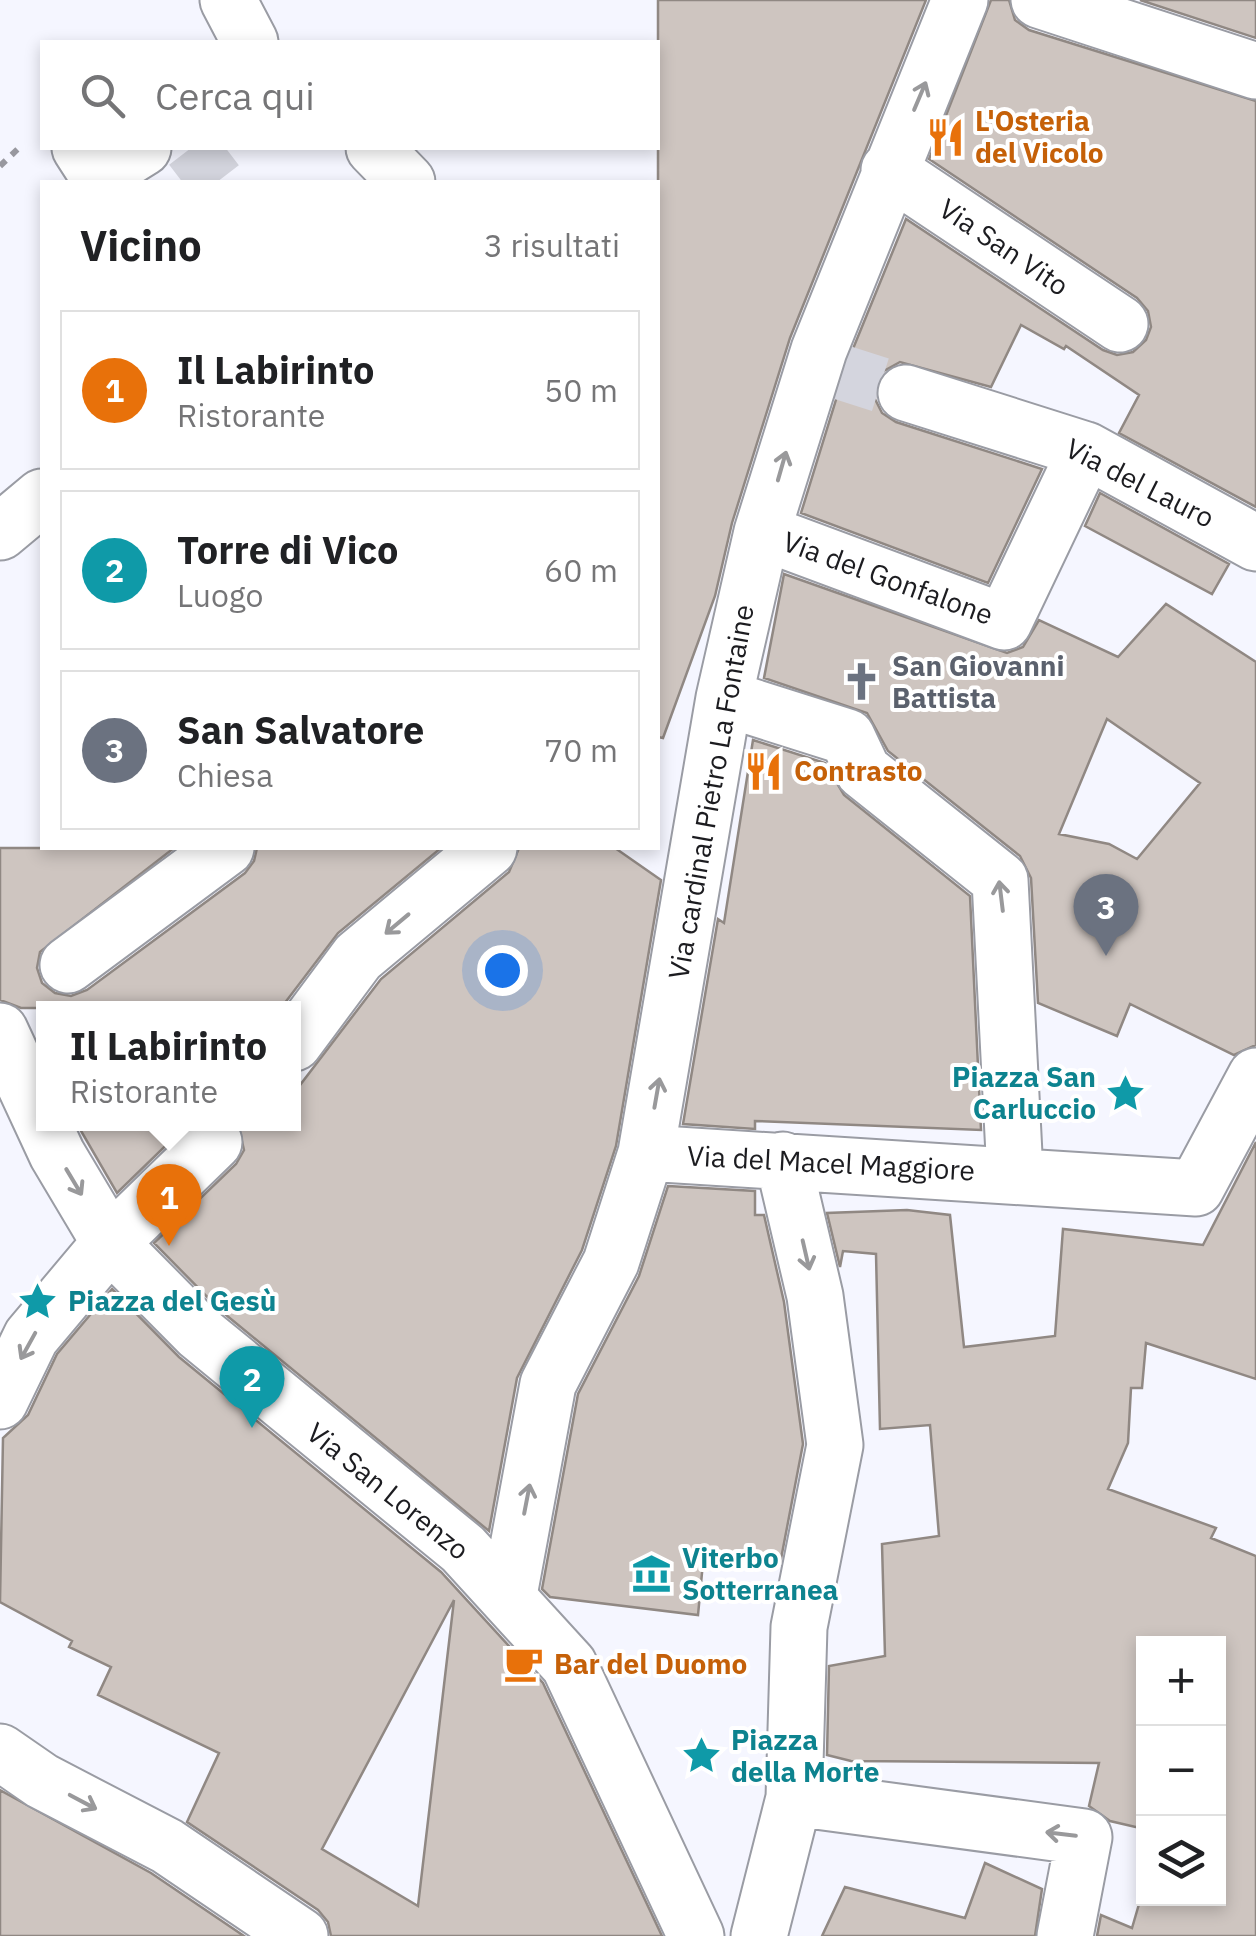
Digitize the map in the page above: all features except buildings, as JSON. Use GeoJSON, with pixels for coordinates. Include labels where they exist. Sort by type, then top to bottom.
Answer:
{"type":"FeatureCollection","features":[{"type":"Feature","properties":{"kind":"street"},"geometry":{"type":"LineString","coordinates":[[228,0],[249,40]]}},
{"type":"Feature","properties":{"kind":"street","name":"Via cardinal Pietro La Fontaine"},"geometry":{"type":"LineString","coordinates":[[509,1595],[548,1384],[611,1262],[646,1153],[678,835],[724,698],[762,532],[888,170],[960,0]]}},
{"type":"Feature","properties":{"kind":"street"},"geometry":{"type":"LineString","coordinates":[[1039,0],[1256,71]]}},
{"type":"Feature","properties":{"kind":"street"},"geometry":{"type":"LineString","coordinates":[[376,150],[404,180]]}},
{"type":"Feature","properties":{"kind":"street","name":"Via San Vito"},"geometry":{"type":"LineString","coordinates":[[888,170],[1120,324]]}},
{"type":"Feature","properties":{"kind":"street","name":"Via del Lauro"},"geometry":{"type":"LineString","coordinates":[[906,393],[1086,450],[1256,543]]}},
{"type":"Feature","properties":{"kind":"street","name":"Via del Gonfalone"},"geometry":{"type":"LineString","coordinates":[[762,532],[1004,622],[1086,450]]}},
{"type":"Feature","properties":{"kind":"street"},"geometry":{"type":"LineString","coordinates":[[0,532],[40,499]]}},
{"type":"Feature","properties":{"kind":"street"},"geometry":{"type":"LineString","coordinates":[[724,698],[847,737],[863,771],[1000,880],[1009,992],[1015,1174],[1196,1188],[1256,1076]]}},
{"type":"Feature","properties":{"kind":"street"},"geometry":{"type":"LineString","coordinates":[[68,965],[223,850]]}},
{"type":"Feature","properties":{"kind":"street"},"geometry":{"type":"LineString","coordinates":[[301,1034],[358,957],[480,854]]}},
{"type":"Feature","properties":{"kind":"street","name":"Via San Lorenzo"},"geometry":{"type":"LineString","coordinates":[[0,1032],[36,1109]]}},
{"type":"Feature","properties":{"kind":"street","name":"Via San Lorenzo"},"geometry":{"type":"LineString","coordinates":[[46,1131],[110,1243],[199,1333],[463,1549],[569,1665],[696,1936]]}},
{"type":"Feature","properties":{"kind":"street"},"geometry":{"type":"LineString","coordinates":[[0,1401],[31,1337],[110,1243],[214,1142]]}},
{"type":"Feature","properties":{"kind":"street","name":"Via del Macel Maggiore"},"geometry":{"type":"LineString","coordinates":[[646,1153],[1015,1174]]}},
{"type":"Feature","properties":{"kind":"street"},"geometry":{"type":"LineString","coordinates":[[759,1936],[794,1798],[799,1627],[834,1445],[815,1296],[783,1160]]}},
{"type":"Feature","properties":{"kind":"street"},"geometry":{"type":"LineString","coordinates":[[0,1752],[42,1781],[167,1846],[300,1936]]}},
{"type":"Feature","properties":{"kind":"street"},"geometry":{"type":"LineString","coordinates":[[794,1798],[1084,1836],[1065,1936]]}},
{"type":"Feature","properties":{"kind":"tunnel"},"geometry":{"type":"LineString","coordinates":[[193,150],[215,180]]}},
{"type":"Feature","properties":{"kind":"tunnel"},"geometry":{"type":"LineString","coordinates":[[828,368],[906,393]]}},
{"type":"Feature","properties":{"kind":"place","name":"L'Osteria del Vicolo"},"geometry":{"type":"Point","coordinates":[945,137]}},
{"type":"Feature","properties":{"kind":"place","name":"San Giovanni Battista"},"geometry":{"type":"Point","coordinates":[862,682]}},
{"type":"Feature","properties":{"kind":"place","name":"Contrasto"},"geometry":{"type":"Point","coordinates":[764,771]}},
{"type":"Feature","properties":{"kind":"place","name":"San Salvatore"},"geometry":{"type":"Point","coordinates":[1106,956]}},
{"type":"Feature","properties":{"kind":"place","name":"Piazza San Carluccio"},"geometry":{"type":"Point","coordinates":[1126,1093]}},
{"type":"Feature","properties":{"kind":"place","name":"Il Labirinto"},"geometry":{"type":"Point","coordinates":[169,1246]}},
{"type":"Feature","properties":{"kind":"place","name":"Piazza del Gesù"},"geometry":{"type":"Point","coordinates":[38,1301]}},
{"type":"Feature","properties":{"kind":"place","name":"Torre di Vico"},"geometry":{"type":"Point","coordinates":[252,1428]}},
{"type":"Feature","properties":{"kind":"place","name":"Viterbo Sotterranea"},"geometry":{"type":"Point","coordinates":[652,1574]}},
{"type":"Feature","properties":{"kind":"place","name":"Bar del Duomo"},"geometry":{"type":"Point","coordinates":[524,1664]}},
{"type":"Feature","properties":{"kind":"place","name":"Piazza della Morte"},"geometry":{"type":"Point","coordinates":[701,1756]}}]}
